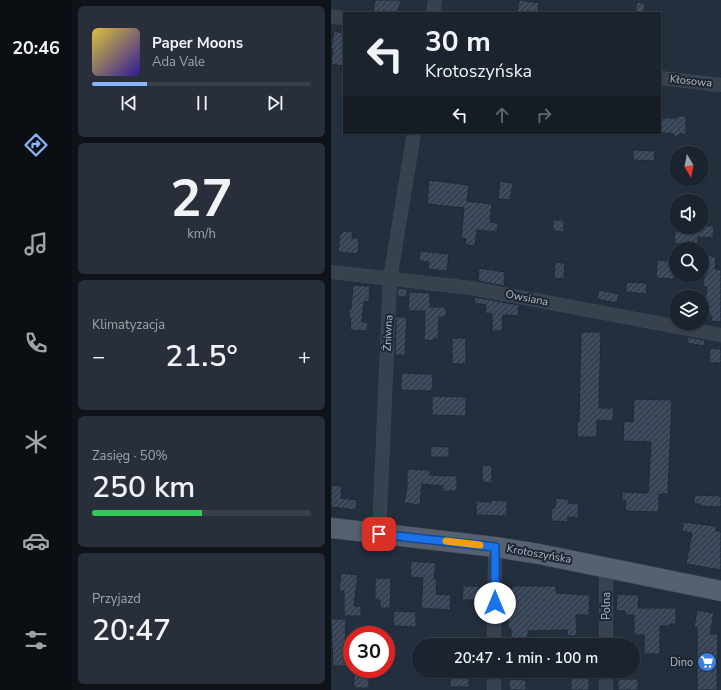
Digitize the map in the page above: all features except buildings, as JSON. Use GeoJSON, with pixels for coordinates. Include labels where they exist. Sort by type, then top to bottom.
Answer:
{"type":"FeatureCollection","features":[{"type":"Feature","properties":{"kind":"main road","name":"Krotoszyńska"},"geometry":{"type":"LineString","coordinates":[[331,528],[495,547],[606,567],[721,591]]}},
{"type":"Feature","properties":{"kind":"street"},"geometry":{"type":"LineString","coordinates":[[433,12],[435,0]]}},
{"type":"Feature","properties":{"kind":"street"},"geometry":{"type":"LineString","coordinates":[[331,17],[343,18]]}},
{"type":"Feature","properties":{"kind":"street","name":"Kłosowa"},"geometry":{"type":"LineString","coordinates":[[661,78],[721,85]]}},
{"type":"Feature","properties":{"kind":"street","name":"Żniwna"},"geometry":{"type":"LineString","coordinates":[[379,534],[390,279],[413,134]]}},
{"type":"Feature","properties":{"kind":"street","name":"Owsiana"},"geometry":{"type":"LineString","coordinates":[[331,272],[471,288],[721,335]]}},
{"type":"Feature","properties":{"kind":"street"},"geometry":{"type":"LineString","coordinates":[[494,638],[495,547]]}},
{"type":"Feature","properties":{"kind":"street","name":"Polna"},"geometry":{"type":"LineString","coordinates":[[606,567],[606,638]]}},
{"type":"Feature","properties":{"kind":"street"},"geometry":{"type":"LineString","coordinates":[[494,678],[494,690]]}},
{"type":"Feature","properties":{"kind":"street"},"geometry":{"type":"LineString","coordinates":[[606,678],[606,690]]}},
{"type":"Feature","properties":{"kind":"slow traffic"},"geometry":{"type":"LineString","coordinates":[[446,541],[480,545]]}},
{"type":"Feature","properties":{"kind":"place","name":"Dino"},"geometry":{"type":"Point","coordinates":[707,662]}},
{"type":"Feature","properties":{"kind":"route"},"geometry":{"type":"LineString","coordinates":[[379,534],[495,547],[495,603]]}}]}
